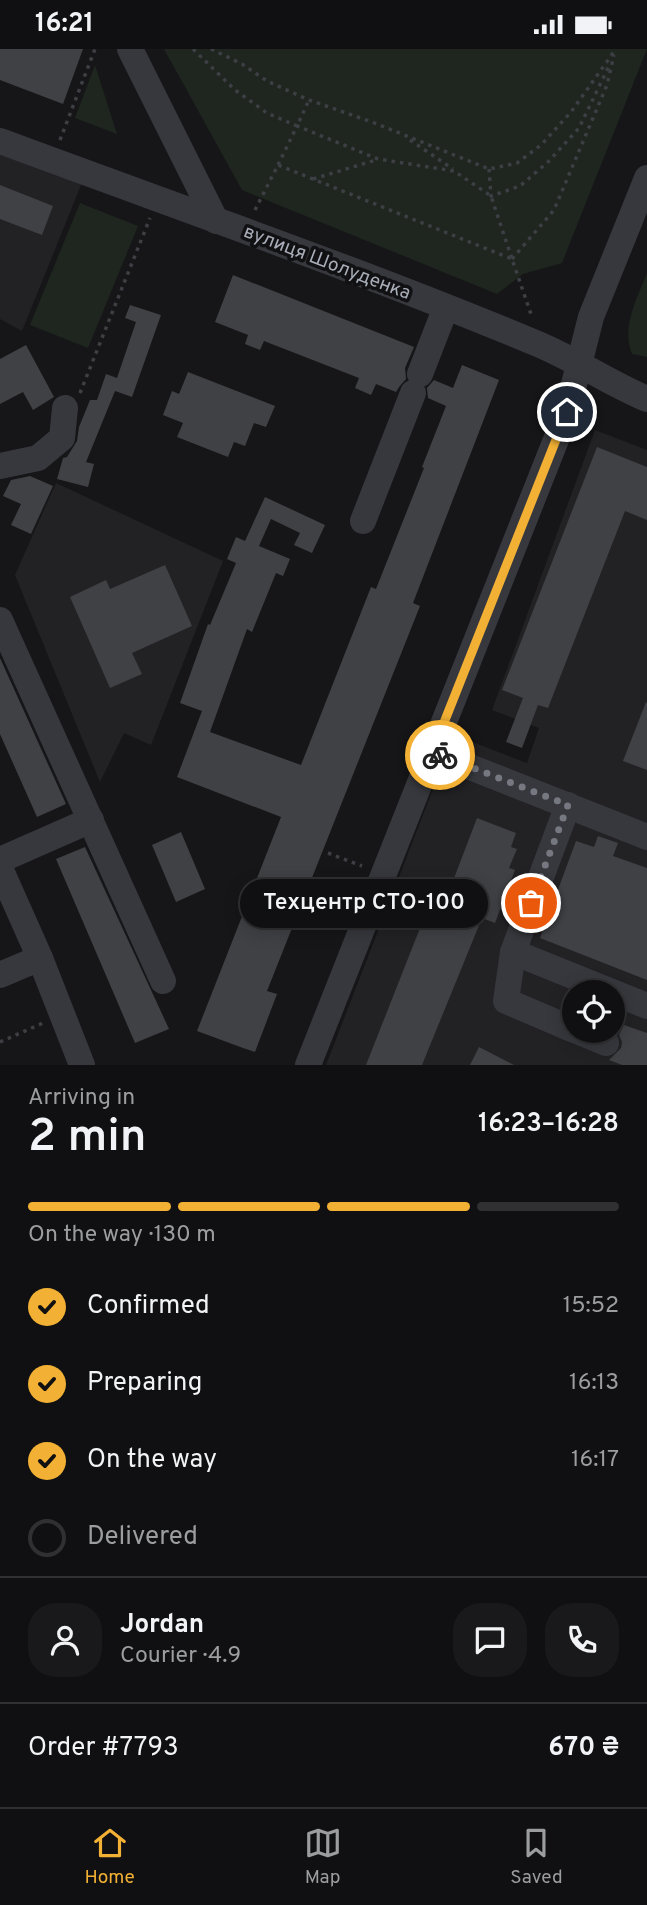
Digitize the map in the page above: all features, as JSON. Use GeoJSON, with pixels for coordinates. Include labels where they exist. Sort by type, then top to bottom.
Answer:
{"type":"FeatureCollection","features":[{"type":"Feature","properties":{"kind":"street"},"geometry":{"type":"LineString","coordinates":[[130,49],[216,221]]}},
{"type":"Feature","properties":{"kind":"street","name":"вулиця Шолуденка"},"geometry":{"type":"LineString","coordinates":[[0,141],[446,307],[541,346],[620,388],[647,399]]}},
{"type":"Feature","properties":{"kind":"street"},"geometry":{"type":"LineString","coordinates":[[308,1065],[567,412],[590,317],[647,178]]}},
{"type":"Feature","properties":{"kind":"street"},"geometry":{"type":"LineString","coordinates":[[363,520],[446,307]]}},
{"type":"Feature","properties":{"kind":"street"},"geometry":{"type":"LineString","coordinates":[[0,466],[38,458],[62,438],[71,404]]}},
{"type":"Feature","properties":{"kind":"street"},"geometry":{"type":"LineString","coordinates":[[0,620],[163,981]]}},
{"type":"Feature","properties":{"kind":"street"},"geometry":{"type":"LineString","coordinates":[[432,753],[647,837]]}},
{"type":"Feature","properties":{"kind":"street"},"geometry":{"type":"LineString","coordinates":[[562,1024],[506,1000],[513,952],[568,805]]}},
{"type":"Feature","properties":{"kind":"street"},"geometry":{"type":"LineString","coordinates":[[0,860],[91,820]]}},
{"type":"Feature","properties":{"kind":"street"},"geometry":{"type":"LineString","coordinates":[[0,868],[40,958],[82,1065]]}},
{"type":"Feature","properties":{"kind":"street"},"geometry":{"type":"LineString","coordinates":[[513,952],[647,1006]]}},
{"type":"Feature","properties":{"kind":"street"},"geometry":{"type":"LineString","coordinates":[[0,975],[40,958]]}},
{"type":"Feature","properties":{"kind":"path"},"geometry":{"type":"LineString","coordinates":[[59,142],[95,49]]}},
{"type":"Feature","properties":{"kind":"path"},"geometry":{"type":"LineString","coordinates":[[193,49],[235,90],[267,113],[378,159],[454,171]]}},
{"type":"Feature","properties":{"kind":"path"},"geometry":{"type":"LineString","coordinates":[[211,49],[242,64],[267,81],[309,100],[489,169],[517,163],[541,145],[571,111],[616,49]]}},
{"type":"Feature","properties":{"kind":"path"},"geometry":{"type":"LineString","coordinates":[[512,259],[554,210],[607,85],[616,49]]}},
{"type":"Feature","properties":{"kind":"path"},"geometry":{"type":"LineString","coordinates":[[491,196],[520,186],[548,162],[579,128],[614,55]]}},
{"type":"Feature","properties":{"kind":"path"},"geometry":{"type":"LineString","coordinates":[[253,215],[309,100]]}},
{"type":"Feature","properties":{"kind":"path"},"geometry":{"type":"LineString","coordinates":[[404,136],[491,196]]}},
{"type":"Feature","properties":{"kind":"path"},"geometry":{"type":"LineString","coordinates":[[312,179],[378,159]]}},
{"type":"Feature","properties":{"kind":"path"},"geometry":{"type":"LineString","coordinates":[[278,165],[512,259]]}},
{"type":"Feature","properties":{"kind":"path"},"geometry":{"type":"LineString","coordinates":[[489,169],[491,196],[532,317]]}},
{"type":"Feature","properties":{"kind":"path"},"geometry":{"type":"LineString","coordinates":[[71,404],[152,213]]}},
{"type":"Feature","properties":{"kind":"path"},"geometry":{"type":"LineString","coordinates":[[328,853],[364,867]]}},
{"type":"Feature","properties":{"kind":"path"},"geometry":{"type":"LineString","coordinates":[[0,1042],[52,1019]]}},
{"type":"Feature","properties":{"kind":"shaded area"},"geometry":{"type":"Polygon","coordinates":[[[164,49],[647,49],[562,263],[523,274],[497,294],[242,190],[164,49]]]}},
{"type":"Feature","properties":{"kind":"shaded area"},"geometry":{"type":"Polygon","coordinates":[[[95,65],[117,134],[75,118],[95,65]]]}},
{"type":"Feature","properties":{"kind":"shaded area"},"geometry":{"type":"Polygon","coordinates":[[[0,149],[83,180],[22,331],[0,319],[0,149]]]}},
{"type":"Feature","properties":{"kind":"shaded area"},"geometry":{"type":"Polygon","coordinates":[[[80,203],[138,226],[88,348],[30,325],[80,203]]]}},
{"type":"Feature","properties":{"kind":"shaded area"},"geometry":{"type":"Polygon","coordinates":[[[647,273],[647,357],[632,354],[628,334],[635,303],[647,273]]]}},
{"type":"Feature","properties":{"kind":"shaded area"},"geometry":{"type":"Polygon","coordinates":[[[595,430],[647,450],[647,1065],[326,1065],[454,735],[527,763],[539,728],[492,710],[595,430]]]}},
{"type":"Feature","properties":{"kind":"shaded area"},"geometry":{"type":"Polygon","coordinates":[[[56,483],[223,561],[151,745],[124,733],[100,782],[15,575],[56,483]]]}},
{"type":"Feature","properties":{"kind":"building"},"geometry":{"type":"Polygon","coordinates":[[[0,49],[83,49],[63,104],[0,80],[0,49]]]}},
{"type":"Feature","properties":{"kind":"building"},"geometry":{"type":"Polygon","coordinates":[[[0,185],[53,206],[42,235],[0,219],[0,185]]]}},
{"type":"Feature","properties":{"kind":"building"},"geometry":{"type":"Polygon","coordinates":[[[233,275],[414,347],[405,368],[406,379],[396,392],[376,384],[371,395],[355,388],[359,378],[264,341],[260,350],[245,344],[248,335],[215,322],[233,275]]]}},
{"type":"Feature","properties":{"kind":"building"},"geometry":{"type":"Polygon","coordinates":[[[130,305],[161,315],[132,397],[115,391],[86,462],[94,464],[88,487],[57,479],[63,458],[67,457],[77,441],[79,427],[90,400],[97,400],[106,374],[117,378],[136,322],[125,318],[130,305]]]}},
{"type":"Feature","properties":{"kind":"building"},"geometry":{"type":"Polygon","coordinates":[[[26,345],[54,397],[33,410],[23,392],[0,404],[0,359],[26,345]]]}},
{"type":"Feature","properties":{"kind":"building"},"geometry":{"type":"Polygon","coordinates":[[[462,365],[499,380],[413,603],[420,606],[267,991],[277,994],[255,1052],[197,1031],[281,817],[177,777],[202,711],[180,703],[208,624],[210,625],[236,563],[227,559],[236,537],[245,541],[265,497],[325,525],[312,553],[294,545],[300,533],[271,519],[259,546],[290,559],[283,576],[276,573],[252,632],[247,629],[210,732],[301,765],[371,587],[376,589],[446,406],[428,398],[427,388],[434,380],[453,388],[462,365]]]}},
{"type":"Feature","properties":{"kind":"building"},"geometry":{"type":"Polygon","coordinates":[[[188,372],[275,406],[266,427],[254,423],[245,446],[234,442],[228,457],[177,437],[183,423],[163,415],[172,391],[179,394],[188,372]]]}},
{"type":"Feature","properties":{"kind":"building"},"geometry":{"type":"Polygon","coordinates":[[[597,447],[647,467],[647,520],[625,511],[548,708],[538,705],[522,748],[506,742],[523,698],[502,690],[597,447]]]}},
{"type":"Feature","properties":{"kind":"building"},"geometry":{"type":"Polygon","coordinates":[[[30,476],[53,486],[31,534],[11,525],[21,504],[3,496],[11,480],[30,476]]]}},
{"type":"Feature","properties":{"kind":"building"},"geometry":{"type":"Polygon","coordinates":[[[165,565],[192,626],[132,653],[142,674],[110,688],[70,597],[106,580],[110,589],[165,565]]]}},
{"type":"Feature","properties":{"kind":"building"},"geometry":{"type":"Polygon","coordinates":[[[0,658],[66,804],[37,817],[0,734],[0,658]]]}},
{"type":"Feature","properties":{"kind":"building"},"geometry":{"type":"Polygon","coordinates":[[[647,703],[647,770],[623,761],[647,703]]]}},
{"type":"Feature","properties":{"kind":"building"},"geometry":{"type":"Polygon","coordinates":[[[477,818],[516,833],[511,847],[517,849],[509,868],[515,870],[495,923],[482,918],[422,1065],[366,1065],[422,923],[435,928],[477,818]]]}},
{"type":"Feature","properties":{"kind":"building"},"geometry":{"type":"Polygon","coordinates":[[[181,832],[205,889],[176,902],[152,845],[181,832]]]}},
{"type":"Feature","properties":{"kind":"building"},"geometry":{"type":"Polygon","coordinates":[[[598,836],[618,843],[613,856],[647,868],[647,980],[540,938],[576,841],[594,847],[598,836]]]}},
{"type":"Feature","properties":{"kind":"building"},"geometry":{"type":"Polygon","coordinates":[[[85,847],[169,1029],[135,1043],[56,859],[85,847]]]}},
{"type":"Feature","properties":{"kind":"building"},"geometry":{"type":"Polygon","coordinates":[[[625,1025],[647,1033],[647,1065],[622,1065],[609,1060],[621,1048],[622,1043],[625,1043],[625,1025]]]}},
{"type":"Feature","properties":{"kind":"building"},"geometry":{"type":"Polygon","coordinates":[[[479,1047],[514,1065],[470,1065],[479,1047]]]}},
{"type":"Feature","properties":{"kind":"way so far"},"geometry":{"type":"LineString","coordinates":[[440,755],[568,805],[531,903]]}},
{"type":"Feature","properties":{"kind":"place","name":"Техцентр СТО-100"},"geometry":{"type":"Point","coordinates":[531,903]}},
{"type":"Feature","properties":{"kind":"route"},"geometry":{"type":"LineString","coordinates":[[440,755],[432,753],[567,412]]}}]}
